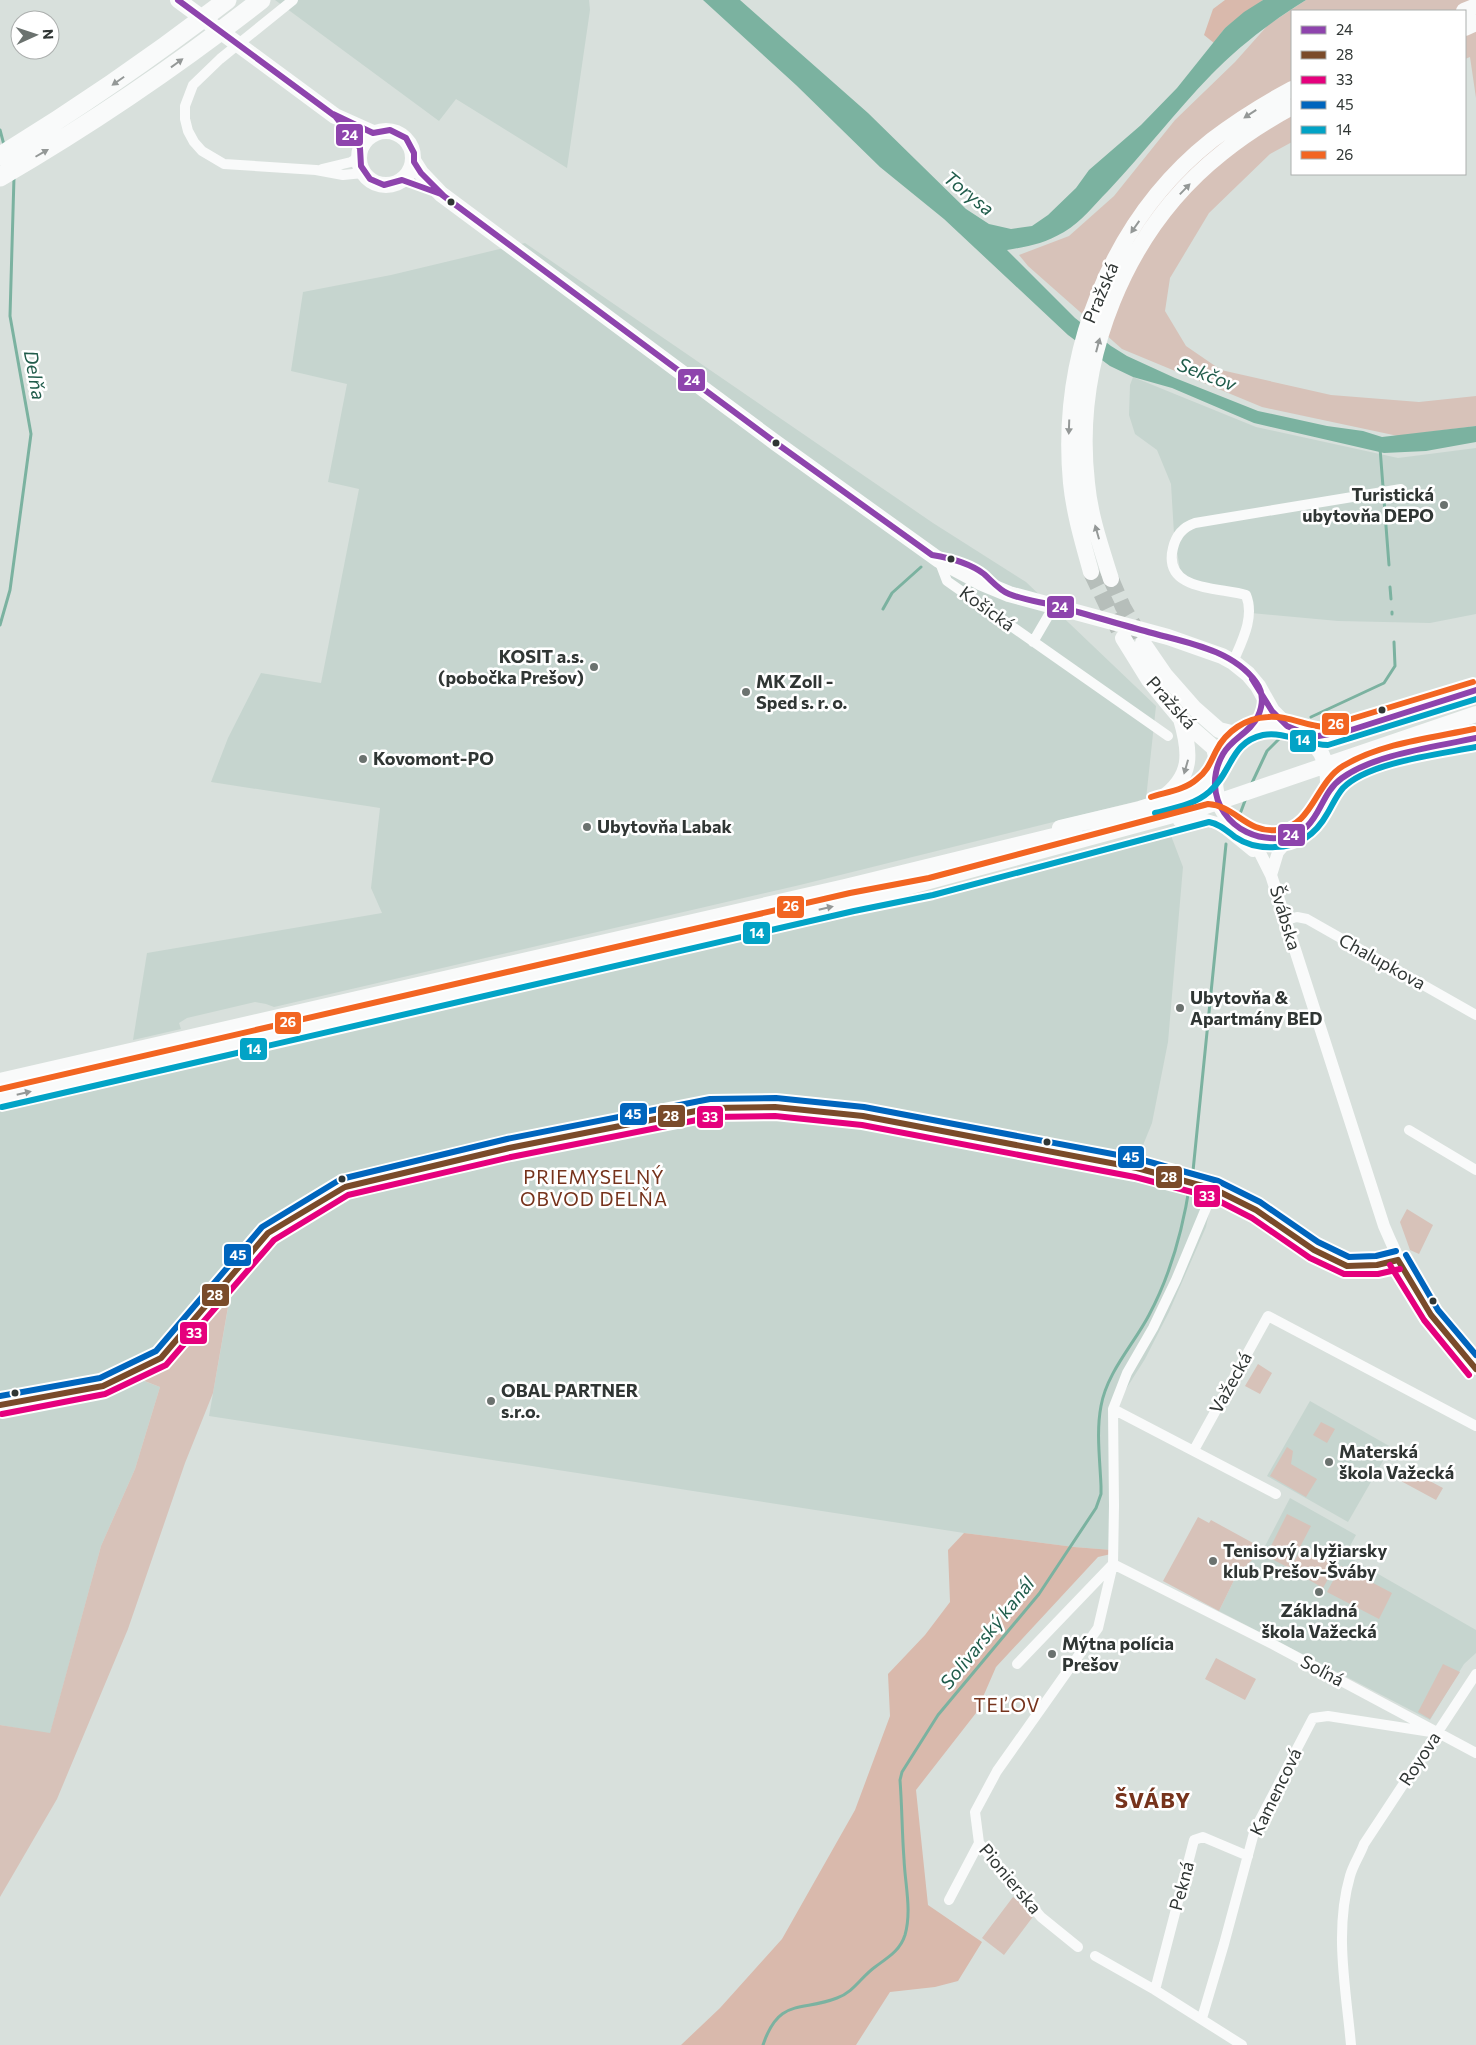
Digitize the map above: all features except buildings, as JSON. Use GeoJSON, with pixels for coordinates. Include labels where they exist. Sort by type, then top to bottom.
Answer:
{"type":"FeatureCollection","features":[{"type":"Feature","properties":{"kind":"highway"},"geometry":{"type":"LineString","coordinates":[[0,156],[102,92],[165,48],[227,0]]}},
{"type":"Feature","properties":{"kind":"highway"},"geometry":{"type":"LineString","coordinates":[[0,178],[120,103],[261,0]]}},
{"type":"Feature","properties":{"kind":"main road","name":"Košická"},"geometry":{"type":"LineString","coordinates":[[178,0],[335,116],[374,133],[390,130],[406,138],[414,153],[414,162],[421,173],[441,194],[776,443],[939,560],[980,582],[1009,594],[1210,650],[1233,662],[1248,674],[1272,711],[1293,729]]}},
{"type":"Feature","properties":{"kind":"main road","name":"Pražská"},"geometry":{"type":"LineString","coordinates":[[1111,579],[1092,517],[1084,447],[1088,389],[1101,334],[1105,298],[1127,237],[1169,182],[1212,141],[1264,104],[1291,90]]}},
{"type":"Feature","properties":{"kind":"main road","name":"Pražská"},"geometry":{"type":"LineString","coordinates":[[1091,572],[1077,521],[1071,484],[1069,445],[1074,379],[1084,334],[1105,298],[1140,246],[1180,194],[1221,154],[1246,135],[1291,108]]}},
{"type":"Feature","properties":{"kind":"main road","name":"Košická"},"geometry":{"type":"LineString","coordinates":[[335,116],[360,152],[363,172],[367,177],[378,184],[392,185],[402,180],[441,194]]}},
{"type":"Feature","properties":{"kind":"main road"},"geometry":{"type":"LineString","coordinates":[[360,152],[364,142],[374,133]]}},
{"type":"Feature","properties":{"kind":"main road"},"geometry":{"type":"LineString","coordinates":[[402,180],[408,175],[414,162]]}},
{"type":"Feature","properties":{"kind":"main road","name":"Pražská"},"geometry":{"type":"LineString","coordinates":[[1123,638],[1149,680],[1182,719],[1214,748],[1216,770]]}},
{"type":"Feature","properties":{"kind":"main road","name":"Pražská"},"geometry":{"type":"LineString","coordinates":[[1143,642],[1171,682],[1194,708],[1219,730],[1243,734]]}},
{"type":"Feature","properties":{"kind":"main road"},"geometry":{"type":"LineString","coordinates":[[1243,734],[1260,727],[1293,729],[1313,737],[1326,736],[1476,690]]}},
{"type":"Feature","properties":{"kind":"main road"},"geometry":{"type":"LineString","coordinates":[[1228,819],[1217,797],[1214,786],[1216,770],[1223,753],[1256,719],[1261,705],[1262,693]]}},
{"type":"Feature","properties":{"kind":"main road"},"geometry":{"type":"LineString","coordinates":[[0,1081],[846,887],[1138,817],[1231,798],[1476,704]]}},
{"type":"Feature","properties":{"kind":"main road"},"geometry":{"type":"LineString","coordinates":[[1402,733],[1476,714]]}},
{"type":"Feature","properties":{"kind":"main road"},"geometry":{"type":"LineString","coordinates":[[1138,817],[1169,794],[1183,775],[1188,760],[1188,745],[1182,719]]}},
{"type":"Feature","properties":{"kind":"main road"},"geometry":{"type":"LineString","coordinates":[[0,1098],[852,902],[931,887],[1209,813],[1218,814],[1228,819],[1245,833],[1281,839],[1304,829],[1313,821],[1321,808],[1326,794],[1327,769],[1321,753],[1314,744],[1293,729]]}},
{"type":"Feature","properties":{"kind":"main road"},"geometry":{"type":"LineString","coordinates":[[1326,794],[1347,774],[1380,760],[1476,738]]}},
{"type":"Feature","properties":{"kind":"main road"},"geometry":{"type":"LineString","coordinates":[[1321,753],[1333,759],[1380,760]]}},
{"type":"Feature","properties":{"kind":"main road"},"geometry":{"type":"LineString","coordinates":[[852,902],[1138,817],[1194,792],[1203,786],[1216,770]]}},
{"type":"Feature","properties":{"kind":"street"},"geometry":{"type":"LineString","coordinates":[[293,0],[201,76],[188,95],[185,106],[188,131],[194,142],[209,157],[224,164],[316,170],[343,175],[363,172]]}},
{"type":"Feature","properties":{"kind":"street"},"geometry":{"type":"LineString","coordinates":[[316,170],[351,162],[360,152]]}},
{"type":"Feature","properties":{"kind":"street"},"geometry":{"type":"LineString","coordinates":[[1233,662],[1241,644],[1250,603],[1246,595],[1234,591],[1198,586],[1181,578],[1172,557],[1174,543],[1180,532],[1186,526],[1195,523],[1401,489]]}},
{"type":"Feature","properties":{"kind":"street","name":"Košická"},"geometry":{"type":"LineString","coordinates":[[939,560],[947,581],[1168,736]]}},
{"type":"Feature","properties":{"kind":"street"},"geometry":{"type":"LineString","coordinates":[[1033,642],[1054,606]]}},
{"type":"Feature","properties":{"kind":"street"},"geometry":{"type":"LineString","coordinates":[[1179,822],[1206,820],[1220,824],[1248,846],[1272,875]]}},
{"type":"Feature","properties":{"kind":"street","name":"Švábska"},"geometry":{"type":"LineString","coordinates":[[1245,833],[1257,847],[1272,875],[1384,1226],[1398,1260],[1431,1315],[1476,1369]]}},
{"type":"Feature","properties":{"kind":"street","name":"Švábska"},"geometry":{"type":"LineString","coordinates":[[1272,875],[1278,852],[1293,835]]}},
{"type":"Feature","properties":{"kind":"street","name":"Chalupkova"},"geometry":{"type":"LineString","coordinates":[[1286,920],[1297,917],[1307,919],[1476,1015]]}},
{"type":"Feature","properties":{"kind":"street"},"geometry":{"type":"LineString","coordinates":[[0,1405],[103,1386],[161,1358],[268,1233],[345,1187],[509,1148],[702,1109],[744,1106],[775,1107],[863,1116],[1093,1159],[1185,1180],[1214,1189],[1256,1210],[1314,1250],[1348,1266],[1377,1265],[1398,1260]]}},
{"type":"Feature","properties":{"kind":"street"},"geometry":{"type":"LineString","coordinates":[[1409,1130],[1476,1170]]}},
{"type":"Feature","properties":{"kind":"street","name":"Pionierska"},"geometry":{"type":"LineString","coordinates":[[1078,1947],[1041,1917],[979,1843],[975,1812],[997,1771],[1098,1628],[1113,1564],[1113,1409],[1127,1374],[1153,1328],[1176,1280],[1214,1189]]}},
{"type":"Feature","properties":{"kind":"street","name":"Važecká"},"geometry":{"type":"LineString","coordinates":[[1194,1450],[1268,1316],[1476,1426]]}},
{"type":"Feature","properties":{"kind":"street"},"geometry":{"type":"LineString","coordinates":[[1113,1409],[1276,1494]]}},
{"type":"Feature","properties":{"kind":"street"},"geometry":{"type":"LineString","coordinates":[[1017,1664],[1113,1564]]}},
{"type":"Feature","properties":{"kind":"street","name":"Soľná"},"geometry":{"type":"LineString","coordinates":[[1113,1564],[1276,1646],[1476,1753]]}},
{"type":"Feature","properties":{"kind":"street","name":"Royova"},"geometry":{"type":"LineString","coordinates":[[1351,2045],[1342,1953],[1343,1919],[1351,1874],[1364,1844],[1476,1674]]}},
{"type":"Feature","properties":{"kind":"street"},"geometry":{"type":"LineString","coordinates":[[1386,1726],[1395,1710]]}},
{"type":"Feature","properties":{"kind":"street","name":"Kamencová"},"geometry":{"type":"LineString","coordinates":[[1202,2018],[1255,1829],[1314,1718],[1328,1716],[1437,1733]]}},
{"type":"Feature","properties":{"kind":"street","name":"Pekná"},"geometry":{"type":"LineString","coordinates":[[1155,1990],[1194,1840],[1203,1836],[1248,1856]]}},
{"type":"Feature","properties":{"kind":"street"},"geometry":{"type":"LineString","coordinates":[[949,1900],[979,1843]]}},
{"type":"Feature","properties":{"kind":"street"},"geometry":{"type":"LineString","coordinates":[[1095,1956],[1202,2018],[1207,2024],[1242,2045]]}},
{"type":"Feature","properties":{"kind":"shaded area"},"geometry":{"type":"Polygon","coordinates":[[[275,0],[589,0],[590,10],[567,168],[456,99],[439,121],[275,0]]]}},
{"type":"Feature","properties":{"kind":"shaded area"},"geometry":{"type":"Polygon","coordinates":[[[703,0],[740,0],[868,113],[966,209],[989,224],[1011,229],[1032,226],[1048,215],[1076,188],[1089,170],[1141,125],[1177,88],[1225,28],[1244,12],[1263,0],[1306,0],[1256,34],[1222,64],[1088,213],[1064,232],[1043,242],[1007,250],[1075,318],[1111,346],[1127,356],[1175,378],[1258,411],[1327,426],[1363,431],[1382,437],[1476,426],[1476,442],[1426,451],[1384,453],[1254,423],[1172,388],[1133,377],[1110,366],[1068,335],[944,219],[880,167],[796,85],[703,0]]]}},
{"type":"Feature","properties":{"kind":"shaded area"},"geometry":{"type":"Polygon","coordinates":[[[1225,0],[1263,0],[1225,28],[1214,43],[1204,35],[1213,9],[1225,0]]]}},
{"type":"Feature","properties":{"kind":"shaded area"},"geometry":{"type":"Polygon","coordinates":[[[1306,0],[1476,0],[1476,98],[1470,57],[1466,59],[1466,10],[1291,10],[1291,143],[1270,154],[1209,213],[1170,278],[1165,311],[1186,346],[1221,370],[1331,395],[1419,402],[1476,396],[1476,426],[1398,436],[1262,407],[1122,349],[1028,266],[1019,255],[1069,236],[1114,196],[1175,120],[1235,62],[1268,25],[1306,0]]]}},
{"type":"Feature","properties":{"kind":"shaded area"},"geometry":{"type":"Polygon","coordinates":[[[525,243],[933,523],[1026,582],[1156,706],[1146,799],[800,885],[274,1007],[255,1002],[187,1018],[179,1023],[181,1029],[133,1040],[147,953],[382,913],[371,888],[380,808],[211,782],[228,738],[261,673],[321,683],[359,489],[328,482],[347,384],[291,371],[303,292],[391,275],[525,243]]]}},
{"type":"Feature","properties":{"kind":"shaded area"},"geometry":{"type":"Polygon","coordinates":[[[1133,377],[1256,427],[1398,458],[1476,448],[1476,614],[1430,623],[1338,621],[1251,613],[1250,596],[1182,581],[1174,534],[1171,484],[1157,450],[1135,434],[1129,415],[1130,385],[1133,377]]]}},
{"type":"Feature","properties":{"kind":"shaded area"},"geometry":{"type":"Polygon","coordinates":[[[1170,833],[1183,867],[1168,1042],[1152,1123],[1135,1165],[1214,1189],[1206,1227],[1169,1312],[1145,1359],[1114,1408],[1112,1550],[964,1533],[209,1416],[232,1285],[167,1356],[130,1376],[160,1387],[135,1469],[101,1546],[50,1734],[0,1725],[0,1105],[1081,857],[1170,833]]]}},
{"type":"Feature","properties":{"kind":"shaded area"},"geometry":{"type":"Polygon","coordinates":[[[1407,1209],[1433,1225],[1419,1254],[1410,1250],[1400,1222],[1407,1209]]]}},
{"type":"Feature","properties":{"kind":"shaded area"},"geometry":{"type":"Polygon","coordinates":[[[232,1284],[213,1393],[185,1463],[128,1629],[57,1799],[0,1897],[0,1725],[50,1733],[101,1546],[135,1469],[160,1387],[129,1375],[167,1356],[232,1284]]]}},
{"type":"Feature","properties":{"kind":"shaded area"},"geometry":{"type":"Polygon","coordinates":[[[1258,1364],[1272,1373],[1260,1394],[1245,1386],[1258,1364]]]}},
{"type":"Feature","properties":{"kind":"shaded area","name":"Materská škola Važecká"},"geometry":{"type":"Polygon","coordinates":[[[1310,1401],[1391,1447],[1348,1522],[1267,1476],[1310,1401]]]}},
{"type":"Feature","properties":{"kind":"shaded area"},"geometry":{"type":"Polygon","coordinates":[[[1321,1422],[1335,1429],[1327,1443],[1313,1435],[1321,1422]]]}},
{"type":"Feature","properties":{"kind":"shaded area"},"geometry":{"type":"Polygon","coordinates":[[[1287,1447],[1293,1451],[1291,1464],[1317,1479],[1306,1497],[1270,1476],[1287,1447]]]}},
{"type":"Feature","properties":{"kind":"shaded area"},"geometry":{"type":"Polygon","coordinates":[[[1405,1468],[1443,1488],[1436,1500],[1399,1480],[1405,1468]]]}},
{"type":"Feature","properties":{"kind":"shaded area","name":"Základná škola Važecká"},"geometry":{"type":"Polygon","coordinates":[[[1290,1498],[1356,1535],[1345,1555],[1476,1630],[1476,1653],[1464,1664],[1430,1720],[1219,1611],[1237,1574],[1264,1548],[1290,1498]]]}},
{"type":"Feature","properties":{"kind":"shaded area"},"geometry":{"type":"Polygon","coordinates":[[[1287,1514],[1311,1526],[1289,1568],[1266,1556],[1287,1514]]]}},
{"type":"Feature","properties":{"kind":"shaded area","name":"Tenisový a lyžiarsky klub Prešov-Šváby"},"geometry":{"type":"Polygon","coordinates":[[[1198,1517],[1209,1523],[1211,1520],[1264,1549],[1237,1574],[1219,1611],[1163,1581],[1198,1517]]]}},
{"type":"Feature","properties":{"kind":"shaded area"},"geometry":{"type":"Polygon","coordinates":[[[964,1533],[1112,1550],[1111,1554],[1098,1557],[996,1667],[976,1713],[916,1790],[928,1905],[982,1942],[958,1981],[935,1987],[890,1992],[856,2045],[681,2045],[720,2008],[782,1939],[855,1810],[890,1716],[888,1674],[925,1635],[950,1602],[948,1550],[964,1533]]]}},
{"type":"Feature","properties":{"kind":"shaded area"},"geometry":{"type":"Polygon","coordinates":[[[1301,1549],[1314,1556],[1317,1552],[1337,1563],[1323,1588],[1290,1569],[1301,1549]]]}},
{"type":"Feature","properties":{"kind":"shaded area"},"geometry":{"type":"Polygon","coordinates":[[[1341,1566],[1392,1593],[1379,1619],[1327,1592],[1341,1566]]]}},
{"type":"Feature","properties":{"kind":"shaded area"},"geometry":{"type":"Polygon","coordinates":[[[1216,1658],[1256,1679],[1245,1700],[1205,1679],[1216,1658]]]}},
{"type":"Feature","properties":{"kind":"shaded area"},"geometry":{"type":"Polygon","coordinates":[[[1443,1664],[1460,1672],[1430,1719],[1418,1712],[1443,1664]]]}},
{"type":"Feature","properties":{"kind":"shaded area"},"geometry":{"type":"Polygon","coordinates":[[[1013,1897],[1035,1914],[1004,1955],[982,1938],[1013,1897]]]}},
{"type":"Feature","properties":{"kind":"waterway","name":"Delňa"},"geometry":{"type":"LineString","coordinates":[[0,130],[4,145]]}},
{"type":"Feature","properties":{"kind":"waterway","name":"Delňa"},"geometry":{"type":"LineString","coordinates":[[0,625],[10,590],[31,434],[10,316],[14,177]]}},
{"type":"Feature","properties":{"kind":"waterway","name":"Solivarský kanál"},"geometry":{"type":"LineString","coordinates":[[1380,448],[1389,565]]}},
{"type":"Feature","properties":{"kind":"waterway"},"geometry":{"type":"LineString","coordinates":[[883,609],[892,593],[921,567]]}},
{"type":"Feature","properties":{"kind":"waterway","name":"Solivarský kanál"},"geometry":{"type":"LineString","coordinates":[[1390,587],[1391,599]]}},
{"type":"Feature","properties":{"kind":"waterway","name":"Solivarský kanál"},"geometry":{"type":"LineString","coordinates":[[1311,717],[1384,683],[1395,666],[1394,642]]}},
{"type":"Feature","properties":{"kind":"waterway","name":"Solivarský kanál"},"geometry":{"type":"LineString","coordinates":[[1251,785],[1267,751],[1281,737]]}},
{"type":"Feature","properties":{"kind":"waterway","name":"Solivarský kanál"},"geometry":{"type":"LineString","coordinates":[[1240,814],[1246,798]]}},
{"type":"Feature","properties":{"kind":"waterway","name":"Solivarský kanál"},"geometry":{"type":"LineString","coordinates":[[1193,1171],[1226,844]]}},
{"type":"Feature","properties":{"kind":"waterway","name":"Solivarský kanál"},"geometry":{"type":"LineString","coordinates":[[763,2045],[776,2019],[784,2013],[843,1995],[893,1954],[903,1941],[907,1926],[908,1907],[903,1849],[900,1780],[902,1772],[938,1715],[1039,1594],[1096,1508],[1101,1494],[1099,1426],[1104,1394],[1115,1370],[1143,1326],[1164,1284],[1180,1234],[1190,1183]]}},
{"type":"Feature","properties":{"kind":"tunnel"},"geometry":{"type":"LineString","coordinates":[[1091,572],[1119,631]]}},
{"type":"Feature","properties":{"kind":"tunnel"},"geometry":{"type":"LineString","coordinates":[[1111,579],[1123,607],[1140,636]]}},
{"type":"Feature","properties":{"kind":"transit line","name":"24"},"geometry":{"type":"LineString","coordinates":[[178,0],[335,116],[360,148],[361,166],[370,179],[384,185],[402,180],[441,194],[776,443],[932,555],[953,559],[972,567],[1009,594],[1190,643],[1220,654],[1246,670],[1260,690],[1261,708],[1255,722],[1223,754],[1217,770],[1215,785],[1218,800],[1224,813],[1234,824],[1247,832],[1261,837],[1278,838],[1293,835],[1303,830],[1311,822],[1333,786],[1356,770],[1371,763],[1406,752],[1476,738]]}},
{"type":"Feature","properties":{"kind":"transit line","name":"24"},"geometry":{"type":"LineString","coordinates":[[333,114],[373,133],[390,130],[406,138],[414,153],[414,162],[421,173],[445,197]]}},
{"type":"Feature","properties":{"kind":"transit line","name":"24"},"geometry":{"type":"LineString","coordinates":[[1252,679],[1272,711],[1287,726],[1313,737],[1351,730],[1476,690]]}},
{"type":"Feature","properties":{"kind":"transit line","name":"26"},"geometry":{"type":"LineString","coordinates":[[1151,797],[1192,783],[1206,770],[1225,737],[1237,727],[1252,720],[1275,717],[1325,727],[1473,682]]}},
{"type":"Feature","properties":{"kind":"transit line","name":"14"},"geometry":{"type":"LineString","coordinates":[[1155,813],[1190,803],[1209,792],[1223,776],[1237,751],[1252,739],[1263,735],[1287,736],[1328,745],[1476,699]]}},
{"type":"Feature","properties":{"kind":"transit line","name":"26"},"geometry":{"type":"LineString","coordinates":[[0,1089],[850,893],[929,878],[1208,804],[1226,809],[1249,824],[1266,830],[1277,830],[1289,827],[1299,821],[1334,773],[1358,758],[1407,742],[1474,729]]}},
{"type":"Feature","properties":{"kind":"transit line","name":"14"},"geometry":{"type":"LineString","coordinates":[[2,1107],[854,911],[933,895],[1209,822],[1220,826],[1240,840],[1254,845],[1270,847],[1291,845],[1306,838],[1317,828],[1343,788],[1354,779],[1387,765],[1406,760],[1476,747]]}},
{"type":"Feature","properties":{"kind":"transit line","name":"45"},"geometry":{"type":"LineString","coordinates":[[0,1396],[100,1378],[156,1351],[262,1227],[341,1179],[507,1139],[710,1099],[776,1098],[864,1107],[1139,1159],[1218,1181],[1260,1202],[1318,1242],[1349,1257],[1376,1256],[1396,1251]]}},
{"type":"Feature","properties":{"kind":"transit line","name":"28"},"geometry":{"type":"LineString","coordinates":[[0,1405],[103,1386],[161,1358],[268,1233],[345,1187],[509,1148],[711,1108],[775,1107],[863,1116],[1137,1168],[1214,1189],[1256,1210],[1314,1250],[1347,1266],[1377,1265],[1398,1260]]}},
{"type":"Feature","properties":{"kind":"transit line","name":"33"},"geometry":{"type":"LineString","coordinates":[[2,1414],[105,1394],[166,1365],[274,1240],[348,1195],[511,1157],[712,1117],[775,1116],[862,1125],[1135,1177],[1211,1197],[1252,1218],[1310,1258],[1344,1274],[1378,1274],[1400,1269]]}},
{"type":"Feature","properties":{"kind":"transit line","name":"45"},"geometry":{"type":"LineString","coordinates":[[1406,1255],[1438,1310],[1476,1355]]}},
{"type":"Feature","properties":{"kind":"transit line","name":"28"},"geometry":{"type":"LineString","coordinates":[[1398,1260],[1431,1315],[1476,1369]]}},
{"type":"Feature","properties":{"kind":"transit line","name":"33"},"geometry":{"type":"LineString","coordinates":[[1390,1265],[1424,1320],[1469,1375]]}},
{"type":"Feature","properties":{"kind":"place","name":"Turistická ubytovňa DEPO"},"geometry":{"type":"Point","coordinates":[1444,505]}},
{"type":"Feature","properties":{"kind":"place","name":"KOSIT a.s. (pobočka Prešov)"},"geometry":{"type":"Point","coordinates":[594,667]}},
{"type":"Feature","properties":{"kind":"place","name":"MK Zoll - Sped s. r. o."},"geometry":{"type":"Point","coordinates":[746,692]}},
{"type":"Feature","properties":{"kind":"place","name":"Kovomont-PO"},"geometry":{"type":"Point","coordinates":[363,759]}},
{"type":"Feature","properties":{"kind":"place","name":"Ubytovňa Labak"},"geometry":{"type":"Point","coordinates":[587,827]}},
{"type":"Feature","properties":{"kind":"place","name":"Ubytovňa & Apartmány BED"},"geometry":{"type":"Point","coordinates":[1180,1008]}},
{"type":"Feature","properties":{"kind":"place","name":"OBAL PARTNER s.r.o."},"geometry":{"type":"Point","coordinates":[491,1401]}},
{"type":"Feature","properties":{"kind":"place","name":"Materská škola Važecká"},"geometry":{"type":"Point","coordinates":[1329,1462]}},
{"type":"Feature","properties":{"kind":"place","name":"Tenisový a lyžiarsky klub Prešov-Šváby"},"geometry":{"type":"Point","coordinates":[1213,1561]}},
{"type":"Feature","properties":{"kind":"place","name":"Základná škola Važecká"},"geometry":{"type":"Point","coordinates":[1319,1592]}},
{"type":"Feature","properties":{"kind":"place","name":"Mýtna polícia Prešov"},"geometry":{"type":"Point","coordinates":[1052,1654]}},
{"type":"Feature","properties":{"kind":"district","name":"PRIEMYSELNÝ OBVOD DELŇA"},"geometry":{"type":"Point","coordinates":[594,1188]}},
{"type":"Feature","properties":{"kind":"district","name":"TEĽOV"},"geometry":{"type":"Point","coordinates":[1007,1705]}},
{"type":"Feature","properties":{"kind":"district","name":"ŠVÁBY"},"geometry":{"type":"Point","coordinates":[1153,1800]}},
{"type":"Feature","properties":{"kind":"water label","name":"Torysa"},"geometry":{"type":"Point","coordinates":[969,193]}},
{"type":"Feature","properties":{"kind":"water label","name":"Sekčov"},"geometry":{"type":"Point","coordinates":[1207,374]}}]}
